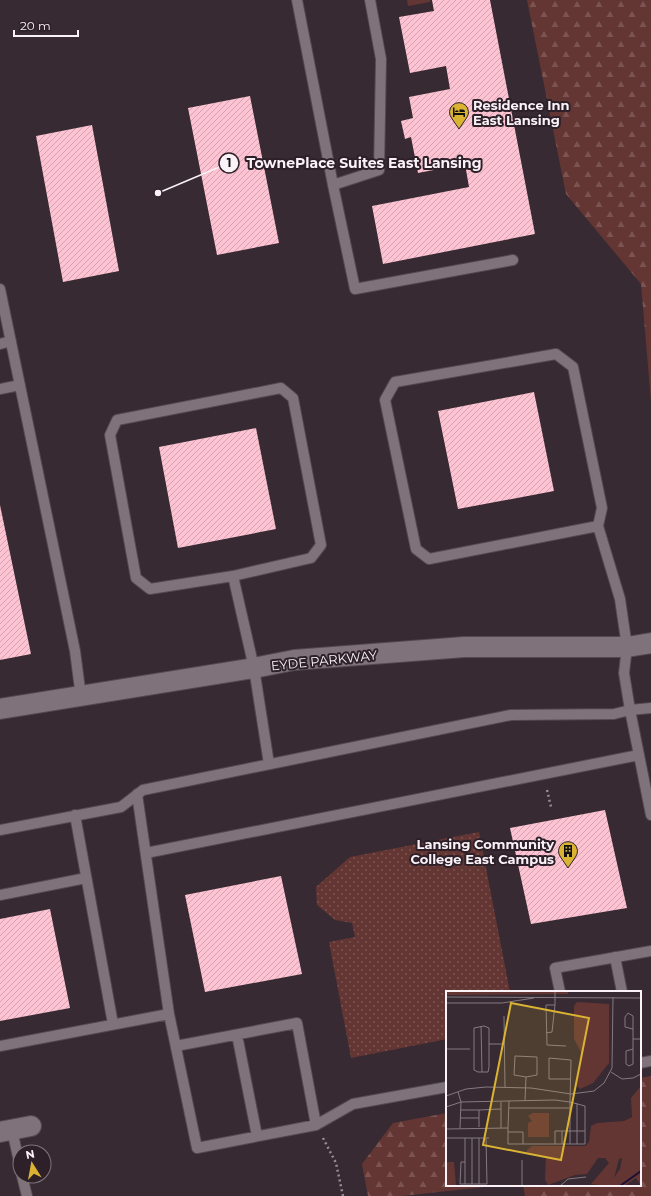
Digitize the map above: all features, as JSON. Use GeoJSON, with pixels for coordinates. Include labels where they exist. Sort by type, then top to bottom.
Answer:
{"type":"FeatureCollection","features":[{"type":"Feature","properties":{"kind":"street","name":"EYDE PARKWAY"},"geometry":{"type":"LineString","coordinates":[[0,709],[82,697],[294,660],[464,647],[627,647],[651,643]]}},
{"type":"Feature","properties":{"kind":"street"},"geometry":{"type":"LineString","coordinates":[[6,1131],[31,1126]]}},
{"type":"Feature","properties":{"kind":"lane"},"geometry":{"type":"LineString","coordinates":[[297,0],[355,289],[513,260]]}},
{"type":"Feature","properties":{"kind":"lane"},"geometry":{"type":"LineString","coordinates":[[333,185],[379,170],[381,59],[370,0]]}},
{"type":"Feature","properties":{"kind":"lane"},"geometry":{"type":"LineString","coordinates":[[0,289],[74,651],[82,697]]}},
{"type":"Feature","properties":{"kind":"lane"},"geometry":{"type":"LineString","coordinates":[[0,344],[11,341]]}},
{"type":"Feature","properties":{"kind":"lane"},"geometry":{"type":"LineString","coordinates":[[598,526],[429,559],[416,550],[385,400],[395,382],[556,354],[573,367],[602,508],[598,526],[620,599],[627,647],[624,673],[651,815]]}},
{"type":"Feature","properties":{"kind":"lane"},"geometry":{"type":"LineString","coordinates":[[0,389],[20,385]]}},
{"type":"Feature","properties":{"kind":"lane"},"geometry":{"type":"LineString","coordinates":[[281,388],[293,398],[321,545],[311,558],[233,576],[150,589],[136,578],[110,435],[118,420],[281,388]]}},
{"type":"Feature","properties":{"kind":"lane"},"geometry":{"type":"LineString","coordinates":[[233,576],[254,668],[269,764]]}},
{"type":"Feature","properties":{"kind":"lane"},"geometry":{"type":"LineString","coordinates":[[0,830],[121,807],[143,790],[512,715],[614,714],[630,710],[651,708]]}},
{"type":"Feature","properties":{"kind":"lane"},"geometry":{"type":"LineString","coordinates":[[146,853],[640,755]]}},
{"type":"Feature","properties":{"kind":"lane"},"geometry":{"type":"LineString","coordinates":[[138,794],[169,1014],[197,1148],[316,1125],[353,1104],[446,1087]]}},
{"type":"Feature","properties":{"kind":"lane"},"geometry":{"type":"LineString","coordinates":[[75,815],[113,1024]]}},
{"type":"Feature","properties":{"kind":"lane"},"geometry":{"type":"LineString","coordinates":[[0,895],[86,878]]}},
{"type":"Feature","properties":{"kind":"lane"},"geometry":{"type":"LineString","coordinates":[[560,991],[555,968],[651,951]]}},
{"type":"Feature","properties":{"kind":"lane"},"geometry":{"type":"LineString","coordinates":[[615,957],[622,991]]}},
{"type":"Feature","properties":{"kind":"lane"},"geometry":{"type":"LineString","coordinates":[[0,1046],[169,1014]]}},
{"type":"Feature","properties":{"kind":"lane"},"geometry":{"type":"LineString","coordinates":[[176,1046],[297,1022],[316,1125]]}},
{"type":"Feature","properties":{"kind":"lane"},"geometry":{"type":"LineString","coordinates":[[237,1034],[257,1136]]}},
{"type":"Feature","properties":{"kind":"lane"},"geometry":{"type":"LineString","coordinates":[[641,1063],[651,1061]]}},
{"type":"Feature","properties":{"kind":"lane"},"geometry":{"type":"LineString","coordinates":[[6,1131],[12,1146]]}},
{"type":"Feature","properties":{"kind":"lane"},"geometry":{"type":"LineString","coordinates":[[24,1184],[26,1196]]}},
{"type":"Feature","properties":{"kind":"path"},"geometry":{"type":"LineString","coordinates":[[316,1125],[336,1163],[343,1196]]}},
{"type":"Feature","properties":{"kind":"green space"},"geometry":{"type":"Polygon","coordinates":[[[407,0],[430,0],[430,2],[408,6],[407,0]]]}},
{"type":"Feature","properties":{"kind":"green space"},"geometry":{"type":"Polygon","coordinates":[[[527,0],[651,0],[651,401],[641,284],[566,194],[527,0]]]}},
{"type":"Feature","properties":{"kind":"green space"},"geometry":{"type":"Polygon","coordinates":[[[479,832],[510,991],[446,991],[446,1039],[351,1058],[329,942],[355,937],[352,923],[335,920],[317,905],[316,887],[350,857],[479,832]]]}},
{"type":"Feature","properties":{"kind":"green space"},"geometry":{"type":"Polygon","coordinates":[[[651,1076],[651,1196],[525,1196],[523,1186],[641,1186],[641,1078],[651,1076]]]}},
{"type":"Feature","properties":{"kind":"green space"},"geometry":{"type":"Polygon","coordinates":[[[446,1113],[446,1186],[494,1186],[402,1196],[368,1196],[362,1164],[393,1123],[446,1113]]]}},
{"type":"Feature","properties":{"kind":"building","name":"Residence Inn East Lansing"},"geometry":{"type":"Polygon","coordinates":[[[432,0],[490,0],[535,234],[383,264],[372,206],[469,187],[465,164],[418,173],[411,137],[405,139],[401,121],[413,118],[409,97],[450,89],[446,66],[410,73],[399,17],[434,11],[432,0]]]}},
{"type":"Feature","properties":{"kind":"building"},"geometry":{"type":"Polygon","coordinates":[[[250,96],[279,243],[217,255],[188,108],[250,96]]]}},
{"type":"Feature","properties":{"kind":"building"},"geometry":{"type":"Polygon","coordinates":[[[92,125],[119,271],[63,282],[36,136],[92,125]]]}},
{"type":"Feature","properties":{"kind":"building"},"geometry":{"type":"Polygon","coordinates":[[[534,392],[554,491],[458,509],[438,411],[534,392]]]}},
{"type":"Feature","properties":{"kind":"building"},"geometry":{"type":"Polygon","coordinates":[[[256,428],[276,529],[178,548],[159,447],[256,428]]]}},
{"type":"Feature","properties":{"kind":"building"},"geometry":{"type":"Polygon","coordinates":[[[0,505],[31,654],[0,660],[0,505]]]}},
{"type":"Feature","properties":{"kind":"building","name":"Lansing Community College East Campus"},"geometry":{"type":"Polygon","coordinates":[[[605,810],[627,908],[531,924],[510,828],[605,810]]]}},
{"type":"Feature","properties":{"kind":"building"},"geometry":{"type":"Polygon","coordinates":[[[281,876],[302,974],[205,992],[185,895],[281,876]]]}},
{"type":"Feature","properties":{"kind":"building"},"geometry":{"type":"Polygon","coordinates":[[[50,909],[70,1008],[0,1021],[0,919],[50,909]]]}},
{"type":"Feature","properties":{"kind":"place","name":"Residence Inn East Lansing"},"geometry":{"type":"Point","coordinates":[459,129]}},
{"type":"Feature","properties":{"kind":"place","name":"TownePlace Suites East Lansing"},"geometry":{"type":"Point","coordinates":[158,193]}},
{"type":"Feature","properties":{"kind":"place","name":"Lansing Community College East Campus"},"geometry":{"type":"Point","coordinates":[568,868]}}]}
